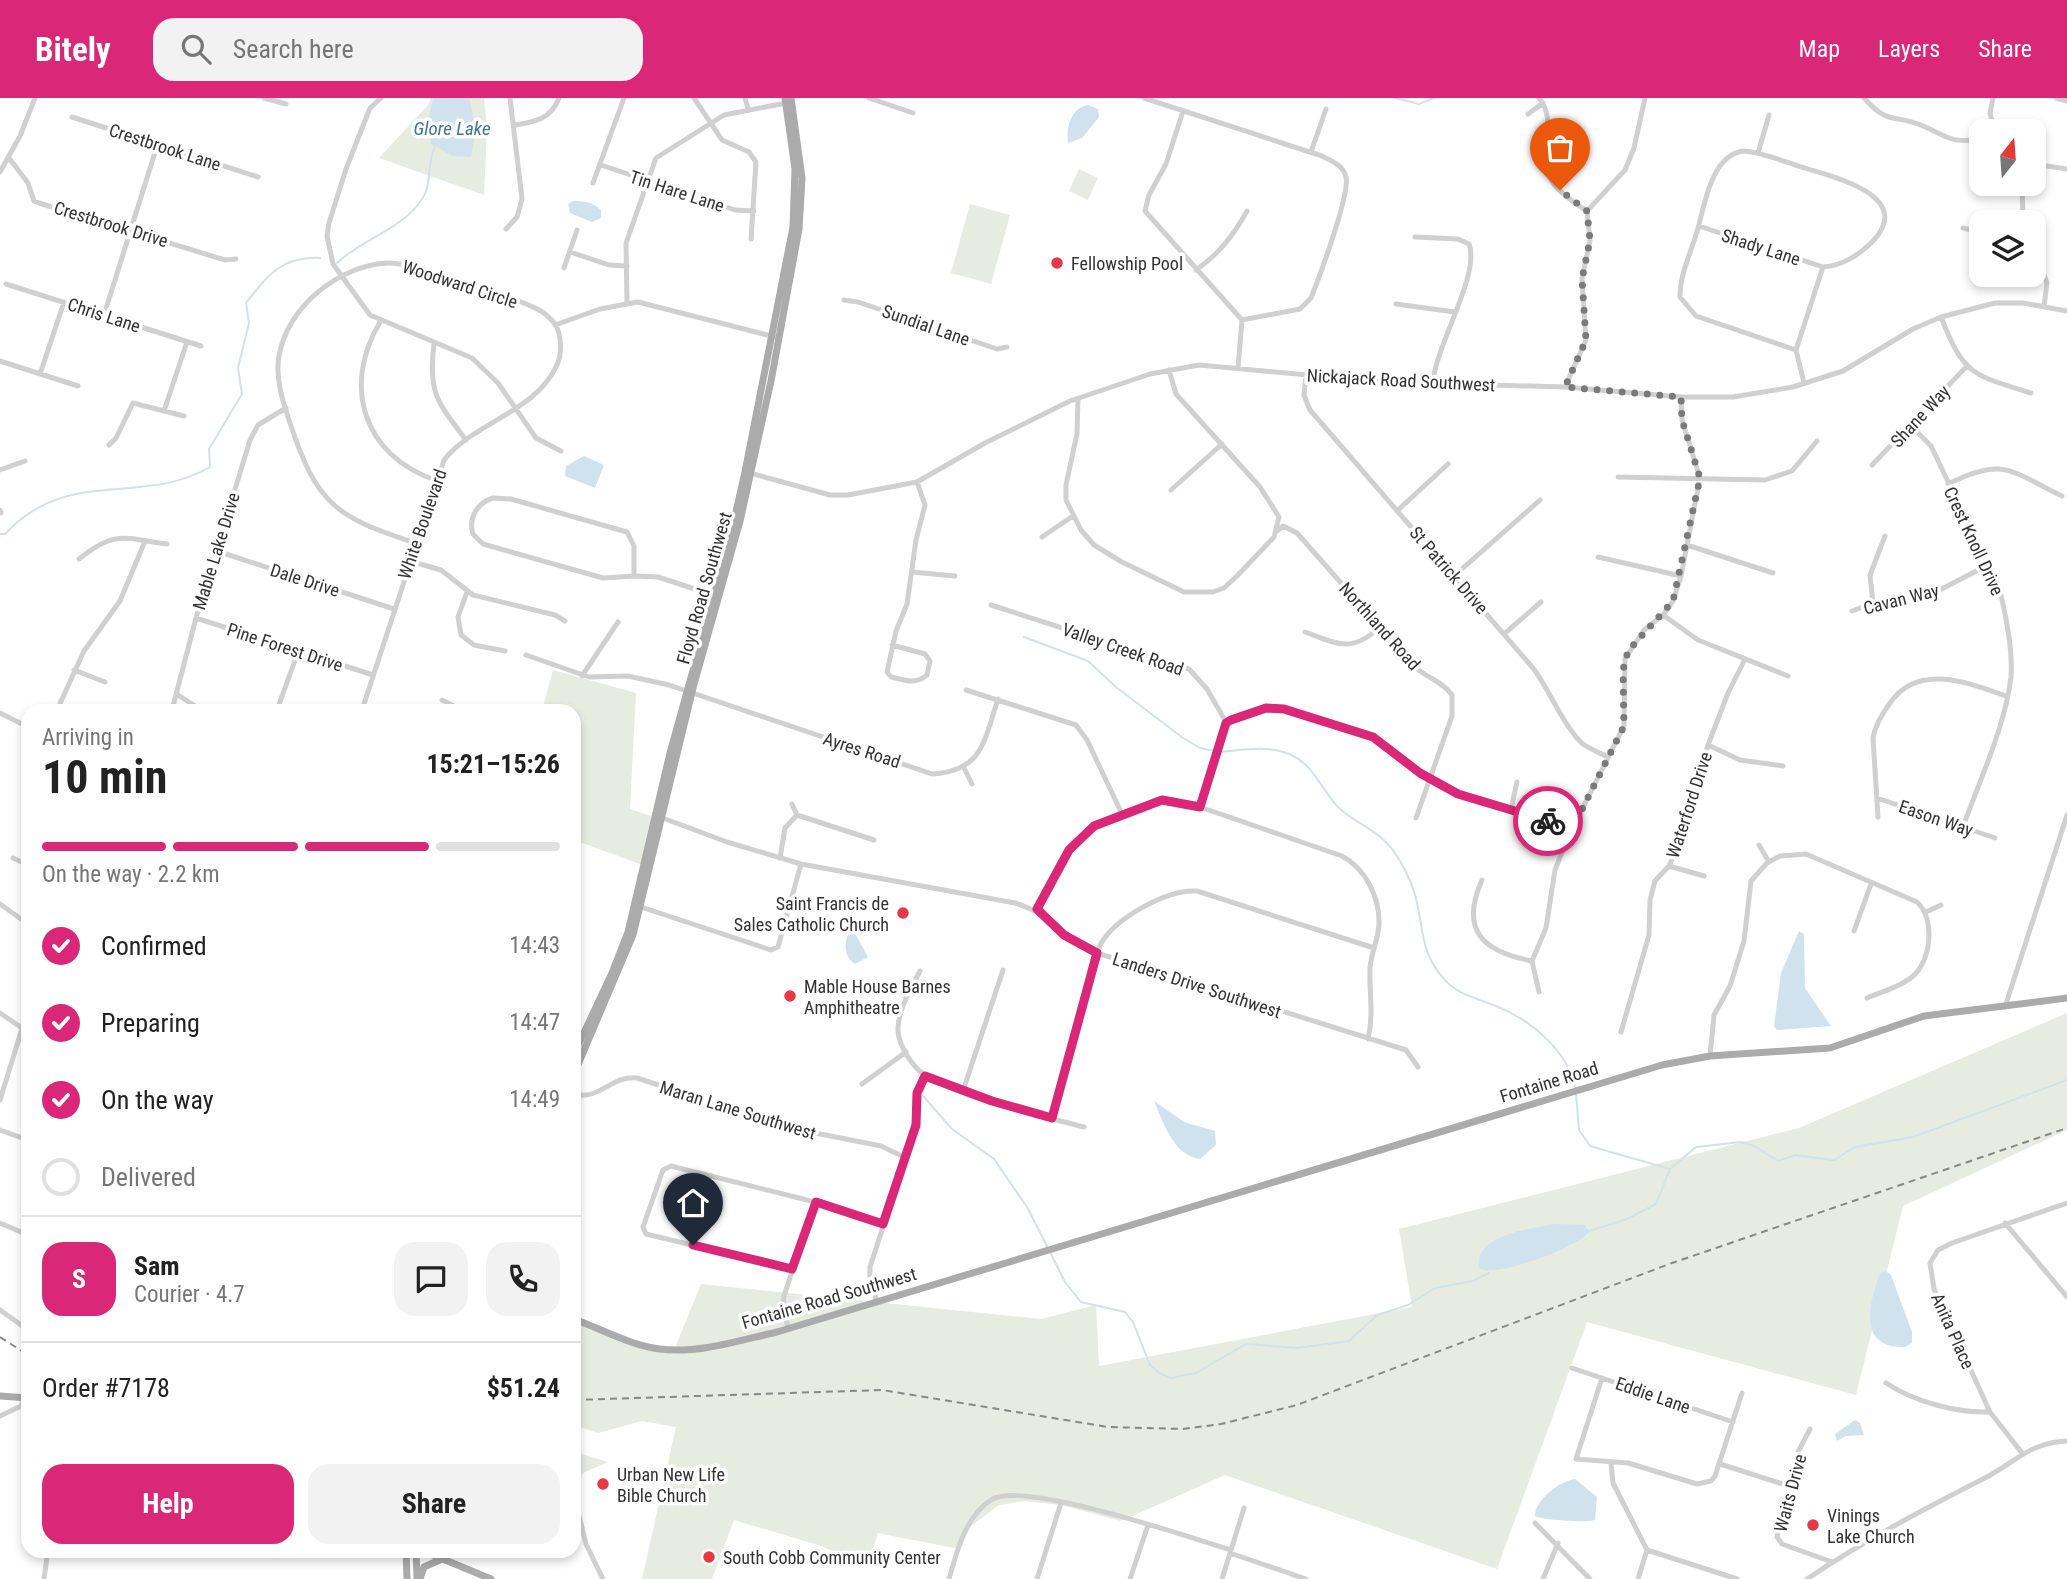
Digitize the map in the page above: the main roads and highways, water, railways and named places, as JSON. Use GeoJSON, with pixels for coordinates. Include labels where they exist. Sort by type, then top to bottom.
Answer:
{"type":"FeatureCollection","features":[{"type":"Feature","properties":{"kind":"main road","name":"Floyd Road Southwest"},"geometry":{"type":"LineString","coordinates":[[689,691],[748,473],[776,338],[795,208],[795,169],[787,100]]}},
{"type":"Feature","properties":{"kind":"main road","name":"Floyd Road Southwest"},"geometry":{"type":"LineString","coordinates":[[581,1039],[622,948],[658,817],[713,595],[748,473]]}},
{"type":"Feature","properties":{"kind":"main road","name":"Floyd Road Southwest"},"geometry":{"type":"LineString","coordinates":[[581,1058],[624,962],[641,907],[658,817]]}},
{"type":"Feature","properties":{"kind":"main road","name":"Fontaine Road"},"geometry":{"type":"LineString","coordinates":[[1050,1248],[1684,1059],[1830,1048],[1924,1016],[2067,998]]}},
{"type":"Feature","properties":{"kind":"main road","name":"Fontaine Road Southwest"},"geometry":{"type":"LineString","coordinates":[[581,1322],[650,1347],[668,1350],[736,1341],[788,1328],[1050,1248]]}},
{"type":"Feature","properties":{"kind":"main road"},"geometry":{"type":"LineString","coordinates":[[0,1396],[21,1398]]}},
{"type":"Feature","properties":{"kind":"main road"},"geometry":{"type":"LineString","coordinates":[[406,1558],[407,1579]]}},
{"type":"Feature","properties":{"kind":"main road"},"geometry":{"type":"LineString","coordinates":[[419,1558],[419,1579]]}},
{"type":"Feature","properties":{"kind":"main road"},"geometry":{"type":"LineString","coordinates":[[419,1579],[424,1567],[442,1559],[491,1579]]}},
{"type":"Feature","properties":{"kind":"water","name":"Glore Lake"},"geometry":{"type":"Polygon","coordinates":[[[433,98],[469,98],[476,128],[471,157],[453,156],[431,144],[428,121],[433,98]]]}},
{"type":"Feature","properties":{"kind":"water"},"geometry":{"type":"Polygon","coordinates":[[[1088,105],[1098,109],[1099,117],[1082,138],[1068,143],[1071,119],[1077,110],[1088,105]]]}},
{"type":"Feature","properties":{"kind":"water"},"geometry":{"type":"Polygon","coordinates":[[[573,201],[595,205],[601,210],[601,218],[592,222],[570,213],[568,204],[573,201]]]}},
{"type":"Feature","properties":{"kind":"water"},"geometry":{"type":"Polygon","coordinates":[[[584,456],[604,465],[595,488],[565,476],[566,466],[584,456]]]}},
{"type":"Feature","properties":{"kind":"water"},"geometry":{"type":"Polygon","coordinates":[[[1799,931],[1804,934],[1805,988],[1831,1026],[1777,1030],[1774,1026],[1781,973],[1799,931]]]}},
{"type":"Feature","properties":{"kind":"water"},"geometry":{"type":"Polygon","coordinates":[[[850,932],[855,933],[868,957],[855,964],[846,949],[850,932]]]}},
{"type":"Feature","properties":{"kind":"water"},"geometry":{"type":"Polygon","coordinates":[[[1154,1101],[1184,1122],[1215,1131],[1216,1145],[1200,1159],[1183,1152],[1171,1137],[1154,1101]]]}},
{"type":"Feature","properties":{"kind":"water"},"geometry":{"type":"Polygon","coordinates":[[[1556,1224],[1585,1225],[1589,1232],[1569,1246],[1536,1260],[1503,1269],[1480,1269],[1479,1257],[1494,1241],[1520,1231],[1556,1224]]]}},
{"type":"Feature","properties":{"kind":"water"},"geometry":{"type":"Polygon","coordinates":[[[1886,1271],[1891,1275],[1912,1332],[1912,1343],[1905,1347],[1890,1346],[1879,1340],[1870,1322],[1876,1285],[1880,1273],[1886,1271]]]}},
{"type":"Feature","properties":{"kind":"water"},"geometry":{"type":"Polygon","coordinates":[[[1855,1420],[1860,1423],[1864,1435],[1846,1436],[1837,1441],[1835,1434],[1855,1420]]]}},
{"type":"Feature","properties":{"kind":"water"},"geometry":{"type":"Polygon","coordinates":[[[1575,1479],[1597,1497],[1595,1520],[1564,1521],[1535,1516],[1539,1504],[1549,1492],[1562,1483],[1575,1479]]]}},
{"type":"Feature","properties":{"kind":"waterway"},"geometry":{"type":"LineString","coordinates":[[1395,98],[1419,104],[1434,98]]}},
{"type":"Feature","properties":{"kind":"waterway"},"geometry":{"type":"LineString","coordinates":[[337,263],[404,219],[413,210],[425,193],[435,147]]}},
{"type":"Feature","properties":{"kind":"waterway"},"geometry":{"type":"LineString","coordinates":[[0,534],[5,534],[29,513],[54,500],[79,493],[158,485],[184,479],[210,467],[209,449],[242,394],[238,368],[249,323],[246,303],[277,269],[296,260],[320,258]]}},
{"type":"Feature","properties":{"kind":"waterway"},"geometry":{"type":"LineString","coordinates":[[1024,637],[1088,661],[1116,687],[1183,738],[1200,748],[1215,751]]}},
{"type":"Feature","properties":{"kind":"waterway"},"geometry":{"type":"LineString","coordinates":[[1220,752],[1255,749],[1281,751],[1305,764],[1339,808],[1381,837],[1397,856],[1416,896],[1425,945],[1436,969],[1446,981],[1464,994],[1511,1013],[1547,1039],[1565,1062],[1575,1088]]}},
{"type":"Feature","properties":{"kind":"waterway"},"geometry":{"type":"LineString","coordinates":[[1589,1231],[1627,1219],[1656,1204],[1670,1169],[1696,1147],[1741,1142],[1754,1146],[1778,1161],[1795,1155],[1834,1160],[1855,1147],[1913,1137],[2067,1080]]}},
{"type":"Feature","properties":{"kind":"waterway"},"geometry":{"type":"LineString","coordinates":[[1576,1094],[1579,1130],[1590,1146],[1670,1169]]}},
{"type":"Feature","properties":{"kind":"waterway"},"geometry":{"type":"LineString","coordinates":[[923,1096],[952,1129],[994,1159],[1027,1207],[1047,1246]]}},
{"type":"Feature","properties":{"kind":"waterway"},"geometry":{"type":"LineString","coordinates":[[1051,1254],[1065,1282],[1081,1302],[1125,1312],[1133,1322],[1150,1365],[1171,1378],[1196,1373],[1246,1344],[1297,1348],[1349,1341],[1377,1315],[1408,1305],[1435,1288],[1473,1281],[1489,1273]]}},
{"type":"Feature","properties":{"kind":"railway"},"geometry":{"type":"LineString","coordinates":[[581,1400],[882,1390],[1108,1427],[1183,1429],[1221,1424],[1297,1405],[1672,1263],[2067,1128]]}},
{"type":"Feature","properties":{"kind":"railway"},"geometry":{"type":"LineString","coordinates":[[0,1337],[21,1350]]}},
{"type":"Feature","properties":{"kind":"place","name":"Fellowship Pool"},"geometry":{"type":"Point","coordinates":[1057,263]}},
{"type":"Feature","properties":{"kind":"place","name":"Saint Francis de Sales Catholic Church"},"geometry":{"type":"Point","coordinates":[903,913]}},
{"type":"Feature","properties":{"kind":"place","name":"Mable House Barnes Amphitheatre"},"geometry":{"type":"Point","coordinates":[790,996]}},
{"type":"Feature","properties":{"kind":"place","name":"Urban New Life Bible Church"},"geometry":{"type":"Point","coordinates":[603,1484]}},
{"type":"Feature","properties":{"kind":"place","name":"Vinings Lake Church"},"geometry":{"type":"Point","coordinates":[1813,1525]}},
{"type":"Feature","properties":{"kind":"place","name":"South Cobb Community Center"},"geometry":{"type":"Point","coordinates":[709,1557]}}]}
